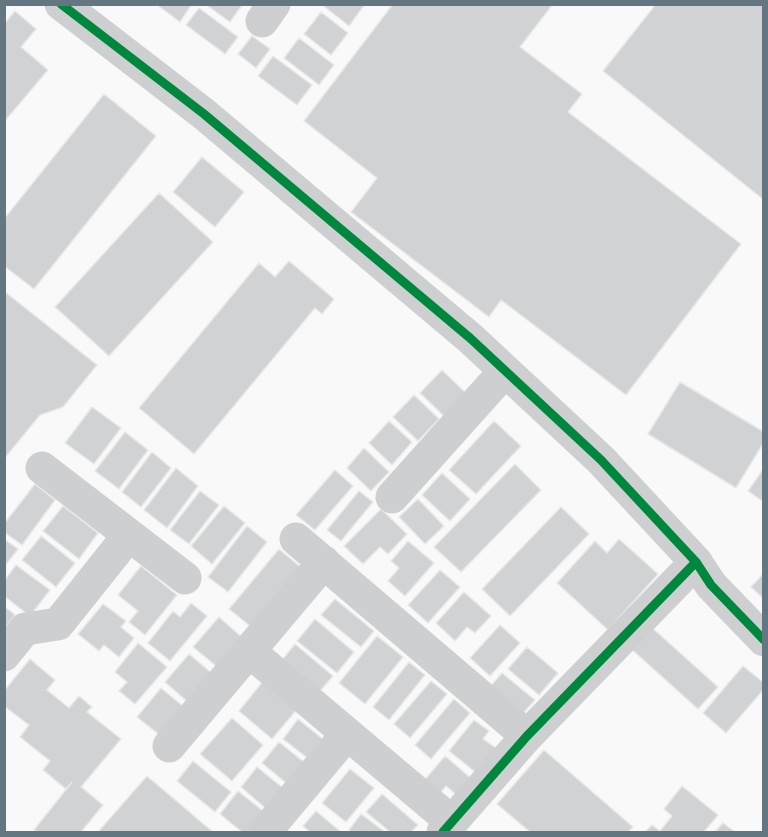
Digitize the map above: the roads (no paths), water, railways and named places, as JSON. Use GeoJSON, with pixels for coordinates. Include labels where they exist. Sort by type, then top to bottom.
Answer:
{"type":"FeatureCollection","features":[{"type":"Feature","properties":{"kind":"street"},"geometry":{"type":"LineString","coordinates":[[61,4],[204,114],[460,330],[601,460],[696,562],[711,585],[764,640]]}},
{"type":"Feature","properties":{"kind":"street"},"geometry":{"type":"LineString","coordinates":[[392,497],[505,371]]}},
{"type":"Feature","properties":{"kind":"street"},"geometry":{"type":"LineString","coordinates":[[42,468],[185,578]]}},
{"type":"Feature","properties":{"kind":"street"},"geometry":{"type":"LineString","coordinates":[[4,655],[25,629],[58,624],[129,535]]}},
{"type":"Feature","properties":{"kind":"street"},"geometry":{"type":"LineString","coordinates":[[296,539],[527,736]]}},
{"type":"Feature","properties":{"kind":"street"},"geometry":{"type":"LineString","coordinates":[[169,747],[324,562]]}},
{"type":"Feature","properties":{"kind":"street"},"geometry":{"type":"LineString","coordinates":[[249,651],[347,734],[447,827],[527,736],[696,562]]}},
{"type":"Feature","properties":{"kind":"street"},"geometry":{"type":"LineString","coordinates":[[265,832],[347,734]]}}]}
